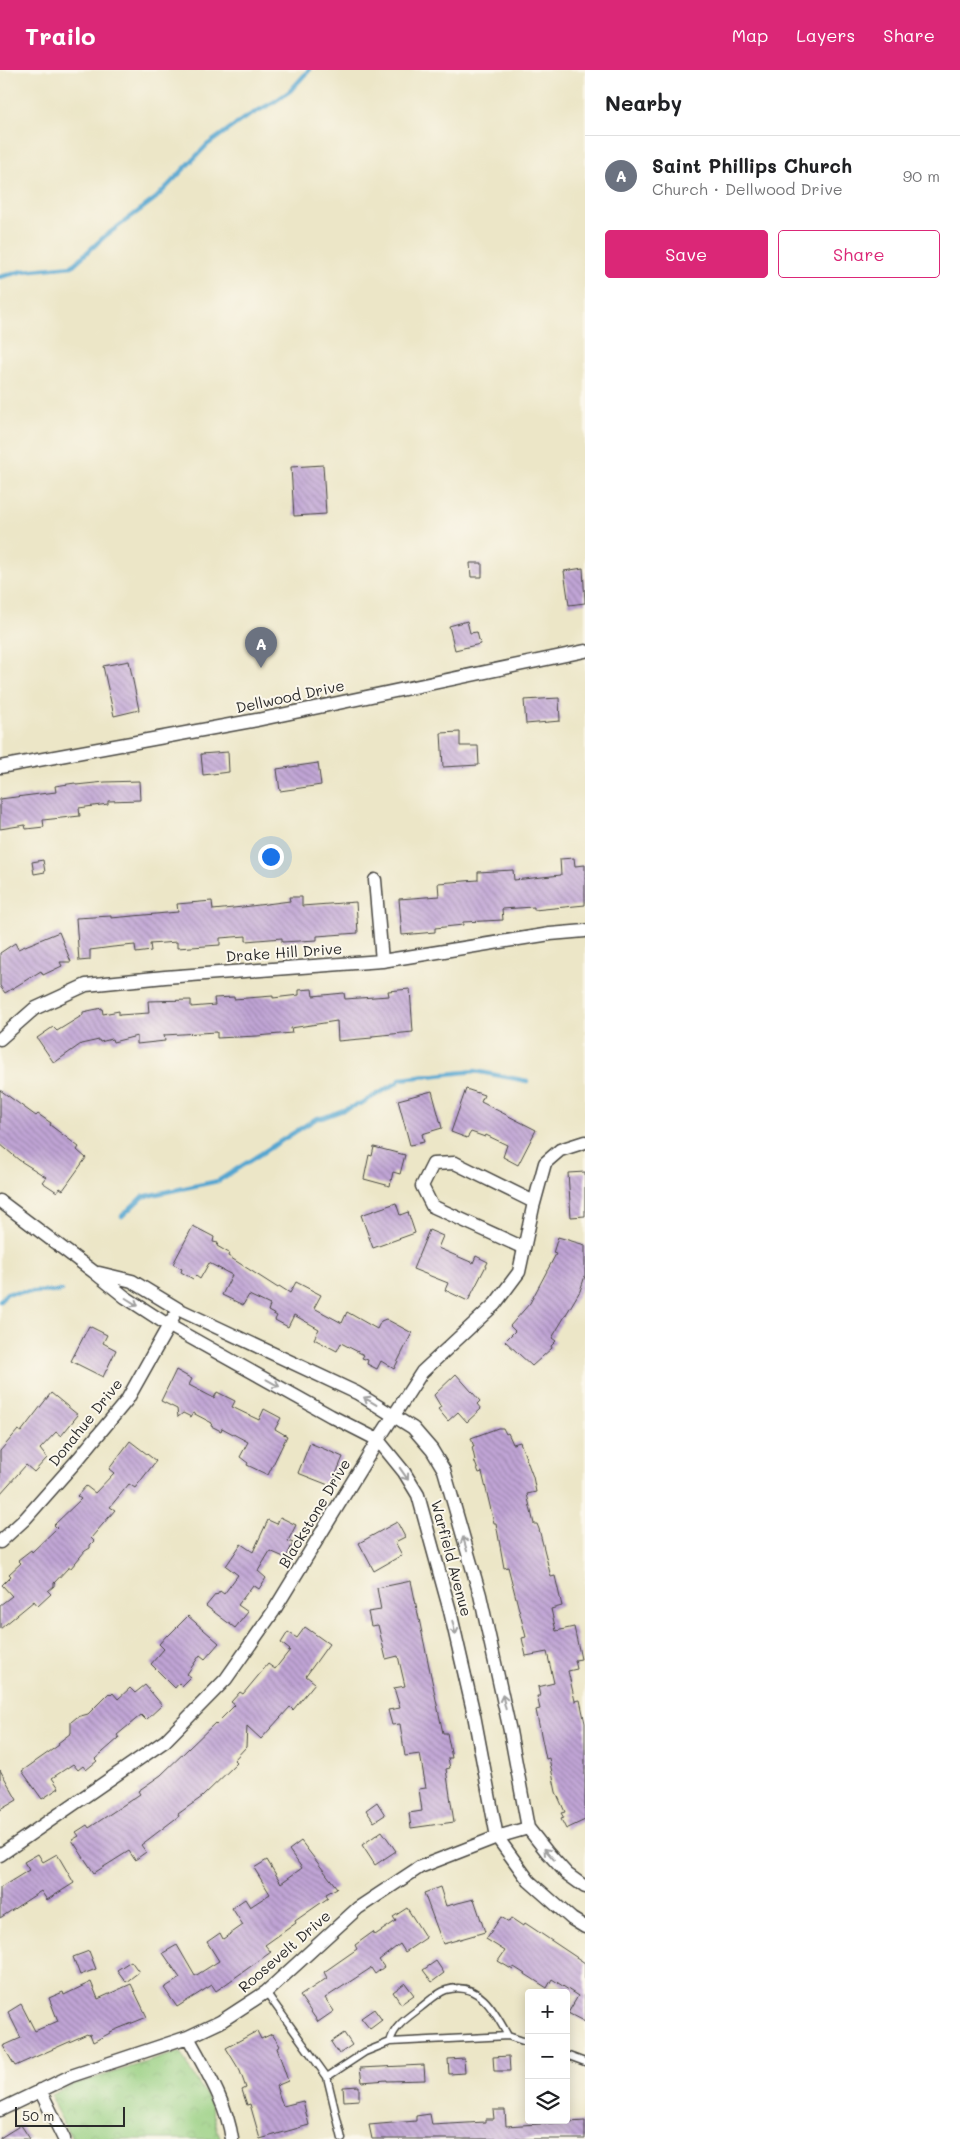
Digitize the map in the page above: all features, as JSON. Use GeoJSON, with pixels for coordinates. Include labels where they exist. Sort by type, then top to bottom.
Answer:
{"type":"FeatureCollection","features":[{"type":"Feature","properties":{"kind":"street","name":"Dellwood Drive"},"geometry":{"type":"LineString","coordinates":[[0,767],[238,723],[585,651]]}},
{"type":"Feature","properties":{"kind":"street"},"geometry":{"type":"LineString","coordinates":[[376,880],[382,961]]}},
{"type":"Feature","properties":{"kind":"street","name":"Drake Hill Drive"},"geometry":{"type":"LineString","coordinates":[[0,1039],[34,1009],[86,985],[165,977],[382,961],[550,934],[585,932]]}},
{"type":"Feature","properties":{"kind":"street","name":"Blackstone Drive"},"geometry":{"type":"LineString","coordinates":[[0,1855],[164,1741],[226,1679],[272,1612],[393,1415],[422,1372],[495,1304],[519,1272],[534,1202],[545,1163],[560,1150],[585,1142]]}},
{"type":"Feature","properties":{"kind":"street"},"geometry":{"type":"LineString","coordinates":[[524,1248],[432,1206],[422,1186],[434,1164],[455,1162],[534,1202]]}},
{"type":"Feature","properties":{"kind":"street","name":"Warfield Avenue"},"geometry":{"type":"LineString","coordinates":[[0,1202],[125,1297],[168,1325],[331,1416],[378,1440],[404,1472],[418,1496],[454,1630],[474,1715],[497,1837],[529,1881],[572,1919],[585,1926]]}},
{"type":"Feature","properties":{"kind":"street","name":"Warfield Avenue"},"geometry":{"type":"LineString","coordinates":[[94,1272],[132,1281],[178,1309],[357,1393],[413,1428],[432,1450],[444,1470],[480,1595],[510,1731],[528,1828],[567,1874],[585,1887]]}},
{"type":"Feature","properties":{"kind":"street","name":"Donahue Drive"},"geometry":{"type":"LineString","coordinates":[[0,1542],[25,1519],[127,1400],[178,1309]]}},
{"type":"Feature","properties":{"kind":"street","name":"Roosevelt Drive"},"geometry":{"type":"LineString","coordinates":[[0,2110],[71,2076],[188,2038],[220,2022],[266,1992],[358,1908],[420,1867],[497,1837],[528,1828]]}},
{"type":"Feature","properties":{"kind":"street"},"geometry":{"type":"LineString","coordinates":[[188,2038],[214,2086],[231,2130],[232,2139]]}},
{"type":"Feature","properties":{"kind":"street"},"geometry":{"type":"LineString","coordinates":[[40,2090],[64,2139]]}},
{"type":"Feature","properties":{"kind":"lane"},"geometry":{"type":"LineString","coordinates":[[390,2042],[393,2031],[444,1990],[461,1988],[475,1993],[494,2009],[508,2036]]}},
{"type":"Feature","properties":{"kind":"lane"},"geometry":{"type":"LineString","coordinates":[[266,1992],[327,2078],[342,2139]]}},
{"type":"Feature","properties":{"kind":"lane"},"geometry":{"type":"LineString","coordinates":[[327,2078],[365,2052],[390,2042],[508,2036],[525,2042]]}},
{"type":"Feature","properties":{"kind":"lane"},"geometry":{"type":"LineString","coordinates":[[570,2057],[585,2062]]}},
{"type":"Feature","properties":{"kind":"green space"},"geometry":{"type":"Polygon","coordinates":[[[180,2052],[211,2104],[220,2139],[72,2139],[55,2107],[52,2095],[66,2087],[180,2052]]]}},
{"type":"Feature","properties":{"kind":"building"},"geometry":{"type":"Polygon","coordinates":[[[323,465],[326,514],[294,516],[291,467],[323,465]]]}},
{"type":"Feature","properties":{"kind":"building"},"geometry":{"type":"Polygon","coordinates":[[[470,563],[482,563],[482,577],[471,577],[470,563]]]}},
{"type":"Feature","properties":{"kind":"building"},"geometry":{"type":"Polygon","coordinates":[[[583,568],[585,603],[569,605],[564,571],[583,568]]]}},
{"type":"Feature","properties":{"kind":"building"},"geometry":{"type":"Polygon","coordinates":[[[467,621],[470,633],[477,632],[480,644],[455,650],[449,626],[467,621]]]}},
{"type":"Feature","properties":{"kind":"building"},"geometry":{"type":"Polygon","coordinates":[[[129,661],[139,710],[114,716],[103,666],[129,661]]]}},
{"type":"Feature","properties":{"kind":"building"},"geometry":{"type":"Polygon","coordinates":[[[559,698],[560,721],[526,724],[524,700],[559,698]]]}},
{"type":"Feature","properties":{"kind":"building"},"geometry":{"type":"Polygon","coordinates":[[[460,732],[460,746],[478,746],[479,765],[443,767],[441,733],[460,732]]]}},
{"type":"Feature","properties":{"kind":"building"},"geometry":{"type":"Polygon","coordinates":[[[228,752],[229,772],[203,775],[201,754],[228,752]]]}},
{"type":"Feature","properties":{"kind":"building"},"geometry":{"type":"Polygon","coordinates":[[[318,763],[321,785],[280,791],[277,769],[318,763]]]}},
{"type":"Feature","properties":{"kind":"building"},"geometry":{"type":"Polygon","coordinates":[[[139,781],[140,800],[108,801],[108,804],[79,808],[80,816],[43,820],[44,827],[26,829],[25,825],[0,829],[0,799],[56,792],[55,786],[75,783],[76,785],[139,781]]]}},
{"type":"Feature","properties":{"kind":"building"},"geometry":{"type":"Polygon","coordinates":[[[574,858],[575,866],[585,865],[585,905],[534,910],[534,907],[502,909],[503,920],[463,922],[463,925],[435,928],[435,932],[402,935],[399,899],[439,896],[438,883],[478,880],[478,872],[513,870],[514,880],[561,875],[560,859],[574,858]]]}},
{"type":"Feature","properties":{"kind":"building"},"geometry":{"type":"Polygon","coordinates":[[[43,860],[45,872],[34,874],[32,862],[43,860]]]}},
{"type":"Feature","properties":{"kind":"building"},"geometry":{"type":"Polygon","coordinates":[[[289,897],[302,897],[302,906],[356,902],[358,933],[317,936],[317,940],[282,942],[282,938],[246,941],[246,936],[220,938],[220,945],[177,948],[177,942],[150,944],[151,951],[136,953],[135,945],[113,947],[90,950],[90,960],[79,961],[76,918],[111,916],[111,918],[178,912],[177,904],[212,901],[213,910],[290,901],[289,897]]]}},
{"type":"Feature","properties":{"kind":"building"},"geometry":{"type":"Polygon","coordinates":[[[59,932],[71,962],[60,962],[62,966],[43,975],[41,971],[5,993],[0,986],[0,953],[15,943],[18,949],[59,932]]]}},
{"type":"Feature","properties":{"kind":"building"},"geometry":{"type":"Polygon","coordinates":[[[312,989],[313,996],[344,993],[345,999],[389,996],[388,991],[410,989],[413,1032],[338,1041],[337,1021],[291,1028],[292,1033],[257,1036],[217,1038],[217,1032],[164,1035],[165,1041],[137,1044],[137,1036],[113,1042],[112,1039],[81,1044],[54,1063],[37,1038],[53,1027],[57,1031],[83,1015],[83,1012],[102,1008],[103,1014],[119,1011],[119,1015],[149,1013],[148,1001],[191,1000],[191,1007],[215,1005],[214,998],[234,997],[234,999],[273,996],[273,998],[299,995],[299,990],[312,989]]]}},
{"type":"Feature","properties":{"kind":"building"},"geometry":{"type":"Polygon","coordinates":[[[466,1089],[484,1095],[481,1102],[536,1130],[518,1165],[503,1157],[507,1145],[486,1135],[485,1137],[471,1132],[467,1138],[451,1132],[466,1089]]]}},
{"type":"Feature","properties":{"kind":"building"},"geometry":{"type":"Polygon","coordinates":[[[0,1090],[36,1116],[38,1114],[51,1123],[50,1125],[79,1147],[77,1150],[86,1158],[63,1190],[60,1188],[57,1192],[42,1182],[46,1177],[19,1160],[0,1144],[0,1090]]]}},
{"type":"Feature","properties":{"kind":"building"},"geometry":{"type":"Polygon","coordinates":[[[432,1091],[442,1128],[422,1134],[424,1142],[410,1145],[398,1100],[432,1091]]]}},
{"type":"Feature","properties":{"kind":"building"},"geometry":{"type":"Polygon","coordinates":[[[374,1147],[405,1155],[400,1174],[393,1172],[390,1186],[364,1179],[369,1155],[372,1156],[374,1147]]]}},
{"type":"Feature","properties":{"kind":"building"},"geometry":{"type":"Polygon","coordinates":[[[585,1172],[585,1216],[571,1217],[568,1173],[585,1172]]]}},
{"type":"Feature","properties":{"kind":"building"},"geometry":{"type":"Polygon","coordinates":[[[396,1203],[400,1215],[408,1212],[415,1233],[373,1248],[361,1215],[396,1203]]]}},
{"type":"Feature","properties":{"kind":"building"},"geometry":{"type":"Polygon","coordinates":[[[193,1226],[214,1237],[213,1242],[218,1243],[217,1246],[229,1253],[228,1256],[278,1288],[279,1286],[290,1293],[296,1282],[321,1295],[314,1308],[342,1323],[347,1312],[377,1329],[381,1321],[386,1319],[412,1333],[394,1369],[381,1361],[377,1369],[367,1364],[368,1360],[362,1358],[364,1355],[341,1343],[337,1351],[314,1339],[319,1329],[294,1315],[288,1327],[275,1320],[277,1316],[268,1311],[270,1305],[249,1295],[243,1305],[222,1295],[232,1275],[209,1263],[200,1279],[196,1276],[193,1279],[181,1272],[182,1269],[173,1264],[193,1226]]]}},
{"type":"Feature","properties":{"kind":"building"},"geometry":{"type":"Polygon","coordinates":[[[429,1230],[443,1236],[438,1248],[473,1263],[476,1256],[488,1262],[468,1301],[445,1290],[448,1283],[413,1269],[429,1230]]]}},
{"type":"Feature","properties":{"kind":"building"},"geometry":{"type":"Polygon","coordinates":[[[558,1237],[585,1245],[585,1276],[580,1291],[552,1338],[556,1341],[551,1346],[552,1348],[532,1366],[505,1341],[515,1331],[510,1326],[530,1303],[556,1254],[553,1253],[558,1237]]]}},
{"type":"Feature","properties":{"kind":"building"},"geometry":{"type":"Polygon","coordinates":[[[89,1326],[107,1335],[103,1343],[116,1350],[103,1377],[71,1361],[89,1326]]]}},
{"type":"Feature","properties":{"kind":"building"},"geometry":{"type":"Polygon","coordinates":[[[176,1370],[192,1379],[189,1385],[214,1398],[217,1392],[235,1401],[232,1407],[259,1420],[264,1409],[281,1418],[275,1429],[287,1436],[268,1475],[247,1465],[248,1463],[240,1457],[248,1442],[222,1428],[221,1431],[211,1426],[212,1423],[193,1413],[191,1417],[183,1413],[178,1417],[177,1409],[161,1401],[176,1370]]]}},
{"type":"Feature","properties":{"kind":"building"},"geometry":{"type":"Polygon","coordinates":[[[456,1374],[480,1401],[477,1404],[481,1409],[467,1422],[458,1412],[448,1421],[438,1409],[441,1407],[434,1395],[456,1374]]]}},
{"type":"Feature","properties":{"kind":"building"},"geometry":{"type":"Polygon","coordinates":[[[51,1393],[78,1415],[61,1436],[56,1432],[40,1449],[47,1458],[34,1472],[26,1465],[0,1494],[0,1451],[18,1430],[21,1432],[51,1393]]]}},
{"type":"Feature","properties":{"kind":"building"},"geometry":{"type":"Polygon","coordinates":[[[503,1428],[506,1434],[508,1433],[513,1444],[520,1442],[533,1477],[536,1492],[527,1494],[534,1524],[537,1524],[539,1529],[551,1577],[555,1576],[562,1606],[551,1609],[556,1631],[574,1627],[581,1659],[575,1660],[577,1669],[568,1671],[575,1701],[580,1700],[585,1723],[585,1820],[566,1829],[561,1819],[564,1818],[561,1813],[565,1812],[556,1792],[549,1758],[546,1759],[536,1710],[540,1709],[537,1696],[540,1696],[538,1687],[554,1683],[547,1652],[526,1656],[522,1638],[526,1637],[508,1567],[504,1568],[496,1523],[494,1523],[482,1472],[479,1473],[474,1460],[472,1447],[474,1447],[471,1438],[503,1428]]]}},
{"type":"Feature","properties":{"kind":"building"},"geometry":{"type":"Polygon","coordinates":[[[130,1441],[156,1461],[135,1488],[129,1484],[110,1507],[115,1510],[91,1538],[94,1541],[90,1548],[54,1583],[54,1586],[48,1591],[51,1594],[38,1606],[34,1601],[0,1629],[0,1605],[12,1596],[2,1585],[11,1576],[9,1574],[21,1563],[18,1560],[31,1550],[32,1552],[57,1528],[54,1525],[81,1499],[77,1496],[86,1486],[95,1493],[114,1473],[109,1469],[130,1441]]]}},
{"type":"Feature","properties":{"kind":"building"},"geometry":{"type":"Polygon","coordinates":[[[310,1443],[343,1457],[331,1486],[298,1473],[310,1443]]]}},
{"type":"Feature","properties":{"kind":"building"},"geometry":{"type":"Polygon","coordinates":[[[280,1517],[296,1525],[288,1541],[293,1543],[286,1558],[270,1551],[258,1571],[266,1578],[259,1589],[253,1585],[238,1605],[248,1612],[235,1628],[206,1606],[220,1591],[224,1594],[238,1575],[226,1566],[241,1544],[253,1552],[268,1520],[277,1524],[280,1517]]]}},
{"type":"Feature","properties":{"kind":"building"},"geometry":{"type":"Polygon","coordinates":[[[397,1522],[405,1537],[395,1542],[402,1555],[374,1571],[359,1543],[397,1522]]]}},
{"type":"Feature","properties":{"kind":"building"},"geometry":{"type":"Polygon","coordinates":[[[411,1581],[443,1733],[447,1733],[452,1758],[448,1758],[450,1768],[446,1769],[454,1822],[411,1828],[409,1813],[422,1811],[419,1789],[426,1788],[420,1754],[405,1756],[400,1724],[392,1725],[388,1710],[400,1708],[394,1688],[405,1686],[398,1656],[386,1659],[378,1625],[371,1626],[368,1612],[381,1610],[377,1588],[411,1581]]]}},
{"type":"Feature","properties":{"kind":"building"},"geometry":{"type":"Polygon","coordinates":[[[188,1616],[219,1643],[205,1659],[200,1655],[187,1674],[191,1677],[182,1686],[179,1683],[175,1688],[151,1664],[164,1649],[159,1644],[188,1616]]]}},
{"type":"Feature","properties":{"kind":"building"},"geometry":{"type":"Polygon","coordinates":[[[305,1627],[329,1644],[306,1676],[315,1683],[293,1710],[290,1707],[261,1739],[247,1726],[246,1747],[234,1760],[237,1763],[202,1797],[141,1845],[146,1852],[135,1860],[129,1851],[94,1873],[72,1840],[79,1836],[76,1832],[87,1825],[89,1828],[140,1794],[138,1791],[161,1775],[235,1705],[231,1702],[240,1692],[243,1694],[268,1664],[275,1669],[290,1650],[281,1643],[288,1632],[297,1638],[305,1627]]]}},
{"type":"Feature","properties":{"kind":"building"},"geometry":{"type":"Polygon","coordinates":[[[145,1685],[162,1705],[146,1720],[141,1715],[117,1735],[119,1738],[95,1759],[97,1761],[86,1770],[83,1766],[78,1770],[73,1764],[52,1778],[59,1788],[42,1799],[22,1771],[59,1745],[58,1743],[71,1733],[71,1722],[77,1717],[88,1714],[109,1693],[111,1695],[113,1693],[118,1699],[130,1688],[135,1693],[145,1685]]]}},
{"type":"Feature","properties":{"kind":"building"},"geometry":{"type":"Polygon","coordinates":[[[0,1770],[17,1800],[0,1810],[0,1770]]]}},
{"type":"Feature","properties":{"kind":"building"},"geometry":{"type":"Polygon","coordinates":[[[377,1802],[385,1815],[374,1822],[366,1810],[377,1802]]]}},
{"type":"Feature","properties":{"kind":"building"},"geometry":{"type":"Polygon","coordinates":[[[382,1831],[396,1851],[375,1865],[362,1845],[382,1831]]]}},
{"type":"Feature","properties":{"kind":"building"},"geometry":{"type":"Polygon","coordinates":[[[301,1841],[337,1888],[326,1894],[328,1898],[265,1945],[271,1952],[216,1991],[212,1985],[177,2007],[164,1988],[180,1978],[163,1953],[177,1945],[195,1976],[219,1961],[207,1942],[220,1933],[223,1939],[243,1925],[232,1908],[245,1899],[250,1907],[270,1894],[254,1868],[267,1860],[281,1883],[302,1868],[289,1850],[301,1841]]]}},
{"type":"Feature","properties":{"kind":"building"},"geometry":{"type":"Polygon","coordinates":[[[38,1854],[43,1862],[57,1854],[74,1883],[47,1900],[41,1891],[0,1918],[0,1888],[29,1870],[24,1862],[38,1854]]]}},
{"type":"Feature","properties":{"kind":"building"},"geometry":{"type":"Polygon","coordinates":[[[440,1887],[446,1906],[474,1899],[485,1932],[443,1944],[424,1893],[440,1887]]]}},
{"type":"Feature","properties":{"kind":"building"},"geometry":{"type":"Polygon","coordinates":[[[407,1908],[426,1938],[405,1952],[400,1944],[379,1960],[384,1967],[375,1974],[371,1968],[325,1998],[334,2011],[318,2022],[300,1996],[327,1978],[324,1972],[357,1949],[355,1945],[373,1932],[375,1935],[396,1921],[393,1917],[407,1908]]]}},
{"type":"Feature","properties":{"kind":"building"},"geometry":{"type":"Polygon","coordinates":[[[501,1917],[509,1922],[511,1918],[523,1926],[525,1923],[585,1963],[585,2022],[570,2014],[570,2010],[578,1996],[570,1989],[552,1979],[547,1988],[514,1967],[513,1970],[498,1961],[505,1951],[486,1939],[501,1917]]]}},
{"type":"Feature","properties":{"kind":"building"},"geometry":{"type":"Polygon","coordinates":[[[89,1951],[96,1969],[80,1975],[73,1957],[89,1951]]]}},
{"type":"Feature","properties":{"kind":"building"},"geometry":{"type":"Polygon","coordinates":[[[131,1961],[139,1972],[126,1982],[117,1970],[131,1961]]]}},
{"type":"Feature","properties":{"kind":"building"},"geometry":{"type":"Polygon","coordinates":[[[436,1961],[444,1973],[432,1982],[423,1970],[436,1961]]]}},
{"type":"Feature","properties":{"kind":"building"},"geometry":{"type":"Polygon","coordinates":[[[91,1982],[98,1999],[131,1984],[147,2017],[110,2032],[93,2042],[90,2034],[87,2034],[15,2066],[3,2046],[21,2038],[8,2012],[21,2004],[35,2031],[58,2021],[49,1998],[63,1992],[64,1995],[91,1982]]]}},
{"type":"Feature","properties":{"kind":"building"},"geometry":{"type":"Polygon","coordinates":[[[405,1983],[414,1995],[401,2004],[393,1992],[405,1983]]]}},
{"type":"Feature","properties":{"kind":"building"},"geometry":{"type":"Polygon","coordinates":[[[374,2009],[382,2020],[370,2029],[361,2018],[374,2009]]]}},
{"type":"Feature","properties":{"kind":"building"},"geometry":{"type":"Polygon","coordinates":[[[257,2031],[261,2039],[272,2034],[280,2046],[277,2048],[288,2081],[276,2086],[283,2106],[303,2101],[309,2125],[260,2139],[250,2104],[247,2105],[242,2090],[246,2088],[240,2071],[226,2048],[257,2031]]]}},
{"type":"Feature","properties":{"kind":"building"},"geometry":{"type":"Polygon","coordinates":[[[344,2033],[352,2045],[339,2054],[331,2042],[344,2033]]]}},
{"type":"Feature","properties":{"kind":"building"},"geometry":{"type":"Polygon","coordinates":[[[509,2056],[510,2071],[494,2071],[493,2057],[509,2056]]]}},
{"type":"Feature","properties":{"kind":"building"},"geometry":{"type":"Polygon","coordinates":[[[464,2058],[465,2073],[449,2074],[448,2059],[464,2058]]]}},
{"type":"Feature","properties":{"kind":"building"},"geometry":{"type":"Polygon","coordinates":[[[424,2065],[425,2080],[362,2082],[360,2068],[424,2065]]]}},
{"type":"Feature","properties":{"kind":"building"},"geometry":{"type":"Polygon","coordinates":[[[359,2086],[359,2100],[344,2101],[343,2087],[359,2086]]]}},
{"type":"Feature","properties":{"kind":"building"},"geometry":{"type":"Polygon","coordinates":[[[493,2110],[505,2110],[506,2126],[570,2124],[570,2122],[585,2121],[585,2139],[372,2139],[369,2125],[416,2121],[416,2116],[430,2114],[432,2125],[485,2122],[485,2119],[494,2119],[493,2110]]]}},
{"type":"Feature","properties":{"kind":"building"},"geometry":{"type":"Polygon","coordinates":[[[21,2125],[30,2139],[0,2139],[0,2138],[21,2125]]]}},
{"type":"Feature","properties":{"kind":"waterway"},"geometry":{"type":"LineString","coordinates":[[0,277],[23,271],[72,266],[104,237],[156,198],[207,145],[243,119],[290,91],[309,70]]}},
{"type":"Feature","properties":{"kind":"waterway"},"geometry":{"type":"LineString","coordinates":[[122,1216],[142,1197],[218,1181],[317,1118],[322,1118],[362,1103],[397,1083],[400,1079],[475,1071],[527,1081]]}},
{"type":"Feature","properties":{"kind":"waterway"},"geometry":{"type":"LineString","coordinates":[[0,1301],[7,1293],[61,1291]]}},
{"type":"Feature","properties":{"kind":"place","name":"Saint Phillips Church"},"geometry":{"type":"Point","coordinates":[261,668]}}]}
